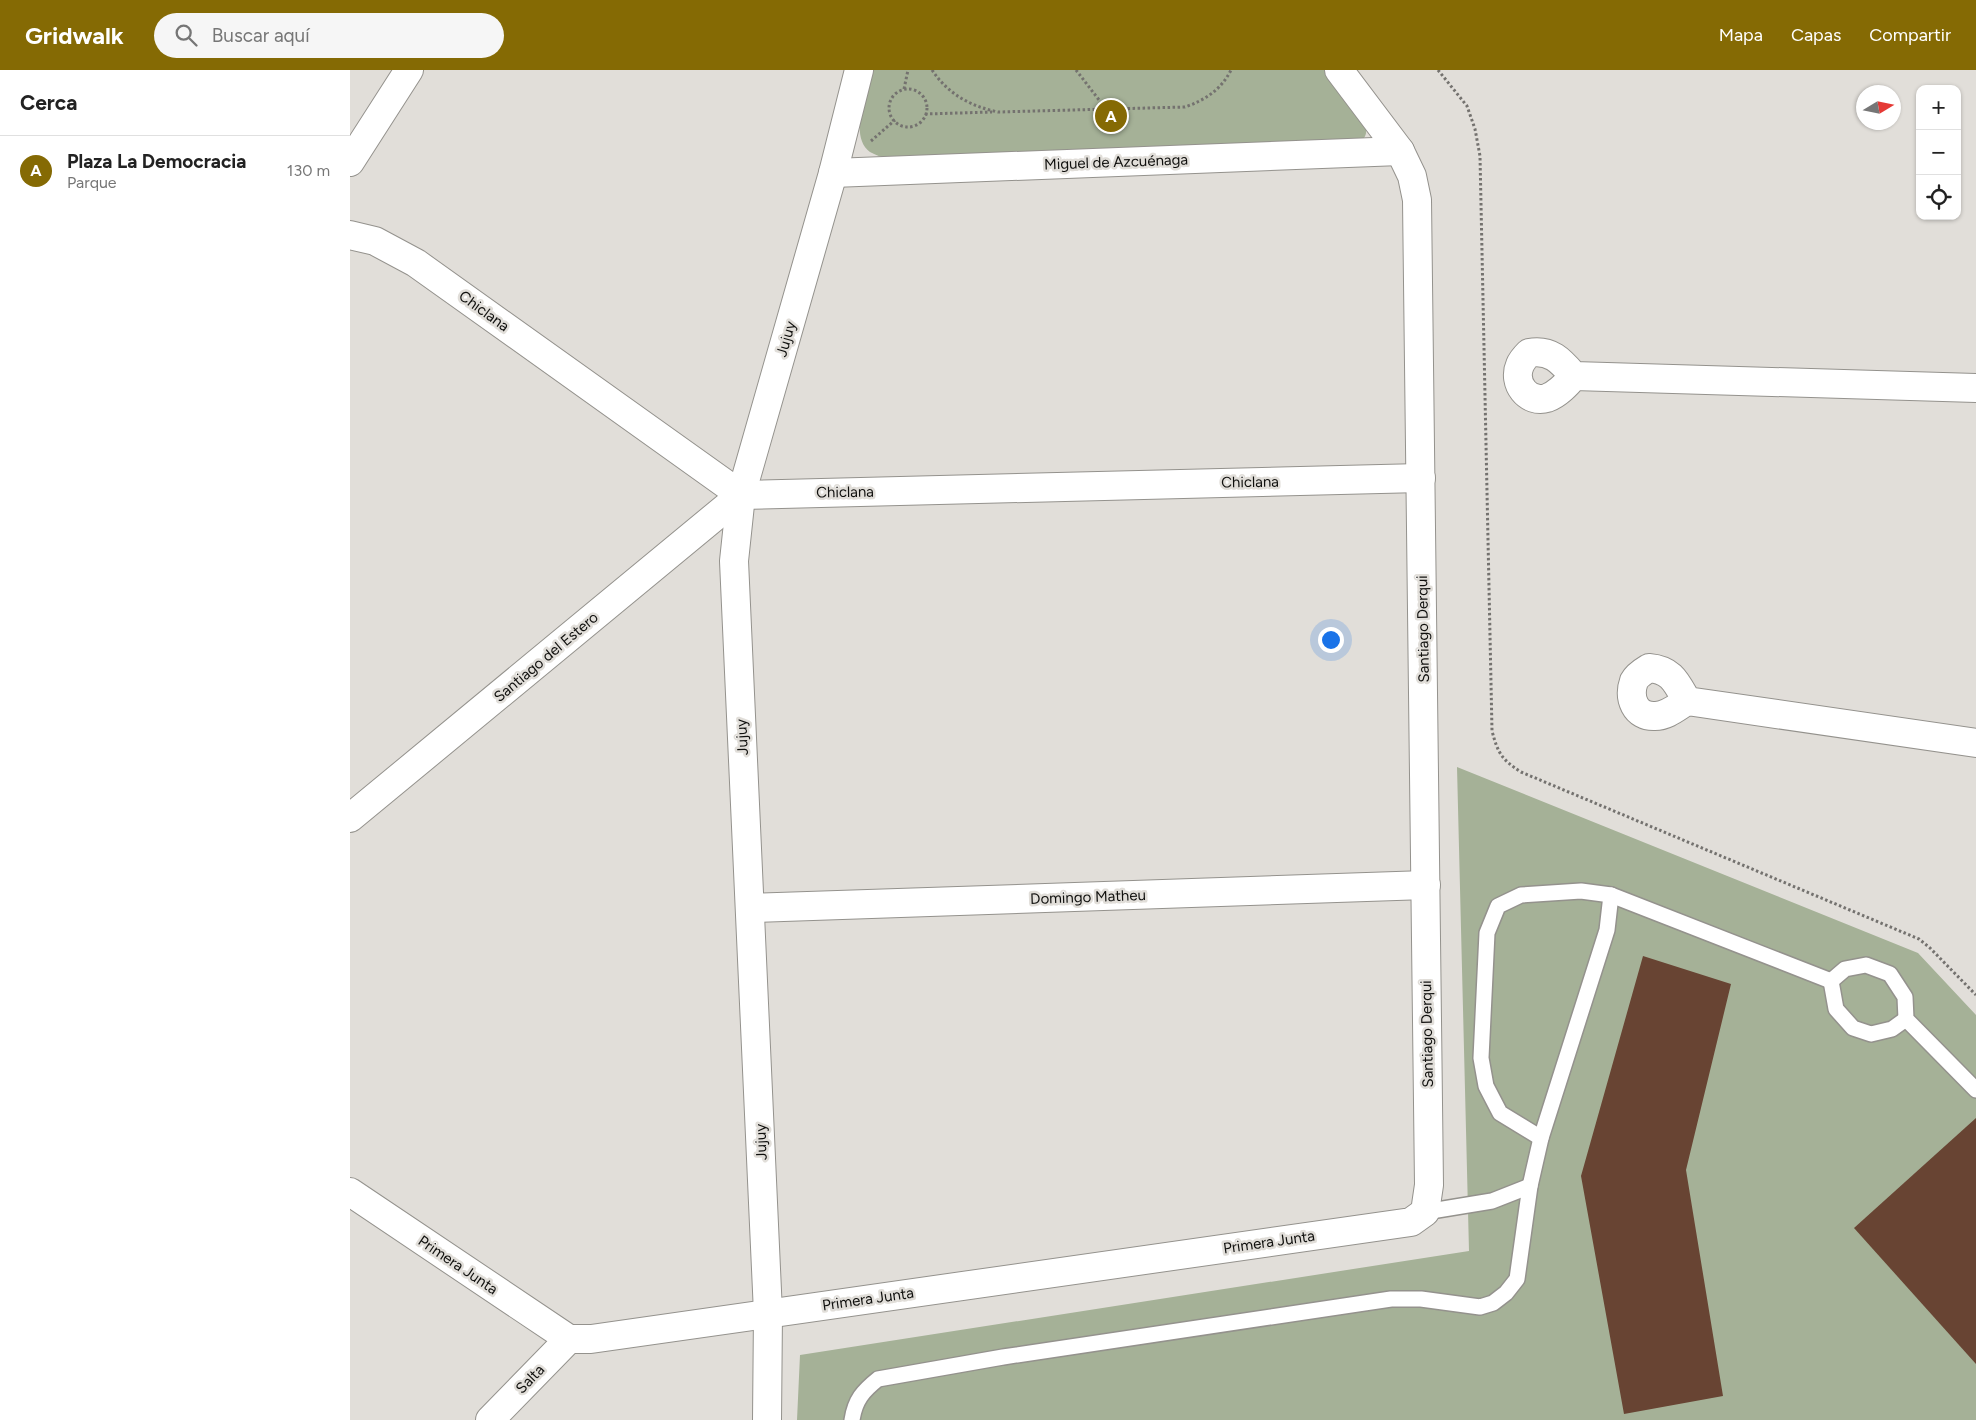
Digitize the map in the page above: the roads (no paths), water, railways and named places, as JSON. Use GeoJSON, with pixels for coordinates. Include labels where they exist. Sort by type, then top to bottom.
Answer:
{"type":"FeatureCollection","features":[{"type":"Feature","properties":{"kind":"street"},"geometry":{"type":"LineString","coordinates":[[350,162],[408,70]]}},
{"type":"Feature","properties":{"kind":"street","name":"Jujuy"},"geometry":{"type":"LineString","coordinates":[[767,1420],[768,1313],[734,561],[741,495],[833,173],[859,70]]}},
{"type":"Feature","properties":{"kind":"street","name":"Santiago Derqui"},"geometry":{"type":"LineString","coordinates":[[1339,70],[1400,151],[1412,176],[1417,200],[1429,1185],[1424,1212]]}},
{"type":"Feature","properties":{"kind":"street","name":"Miguel de Azcuénaga"},"geometry":{"type":"LineString","coordinates":[[833,173],[1400,151]]}},
{"type":"Feature","properties":{"kind":"street","name":"Chiclana"},"geometry":{"type":"LineString","coordinates":[[350,235],[374,242],[416,263],[741,495],[1421,478]]}},
{"type":"Feature","properties":{"kind":"street"},"geometry":{"type":"LineString","coordinates":[[1574,376],[1976,388]]}},
{"type":"Feature","properties":{"kind":"street","name":"Santiago del Estero"},"geometry":{"type":"LineString","coordinates":[[350,818],[741,495]]}},
{"type":"Feature","properties":{"kind":"street"},"geometry":{"type":"LineString","coordinates":[[1687,701],[1976,743]]}},
{"type":"Feature","properties":{"kind":"street","name":"Domingo Matheu"},"geometry":{"type":"LineString","coordinates":[[751,908],[1426,885]]}},
{"type":"Feature","properties":{"kind":"street","name":"Primera Junta"},"geometry":{"type":"LineString","coordinates":[[350,1192],[569,1339],[591,1340],[768,1313],[1411,1222],[1424,1212]]}},
{"type":"Feature","properties":{"kind":"street","name":"Salta"},"geometry":{"type":"LineString","coordinates":[[490,1420],[569,1339]]}},
{"type":"Feature","properties":{"kind":"lane"},"geometry":{"type":"LineString","coordinates":[[1541,1138],[1500,1114],[1486,1086],[1481,1058],[1487,933],[1498,906],[1521,894],[1581,891],[1611,895],[1831,981]]}},
{"type":"Feature","properties":{"kind":"lane"},"geometry":{"type":"LineString","coordinates":[[852,1420],[854,1409],[864,1390],[878,1379],[1003,1357],[1391,1299],[1421,1299],[1480,1307],[1494,1303],[1506,1293],[1517,1279],[1530,1186],[1541,1138],[1607,930],[1611,895]]}},
{"type":"Feature","properties":{"kind":"lane"},"geometry":{"type":"LineString","coordinates":[[1831,981],[1845,969],[1866,964],[1890,974],[1904,997],[1906,1019],[1976,1090]]}},
{"type":"Feature","properties":{"kind":"lane"},"geometry":{"type":"LineString","coordinates":[[1831,981],[1836,1009],[1853,1028],[1871,1034],[1892,1030],[1906,1019]]}},
{"type":"Feature","properties":{"kind":"lane"},"geometry":{"type":"LineString","coordinates":[[1424,1212],[1492,1202],[1530,1186]]}},
{"type":"Feature","properties":{"kind":"place","name":"Plaza La Democracia"},"geometry":{"type":"Point","coordinates":[1111,116]}}]}
